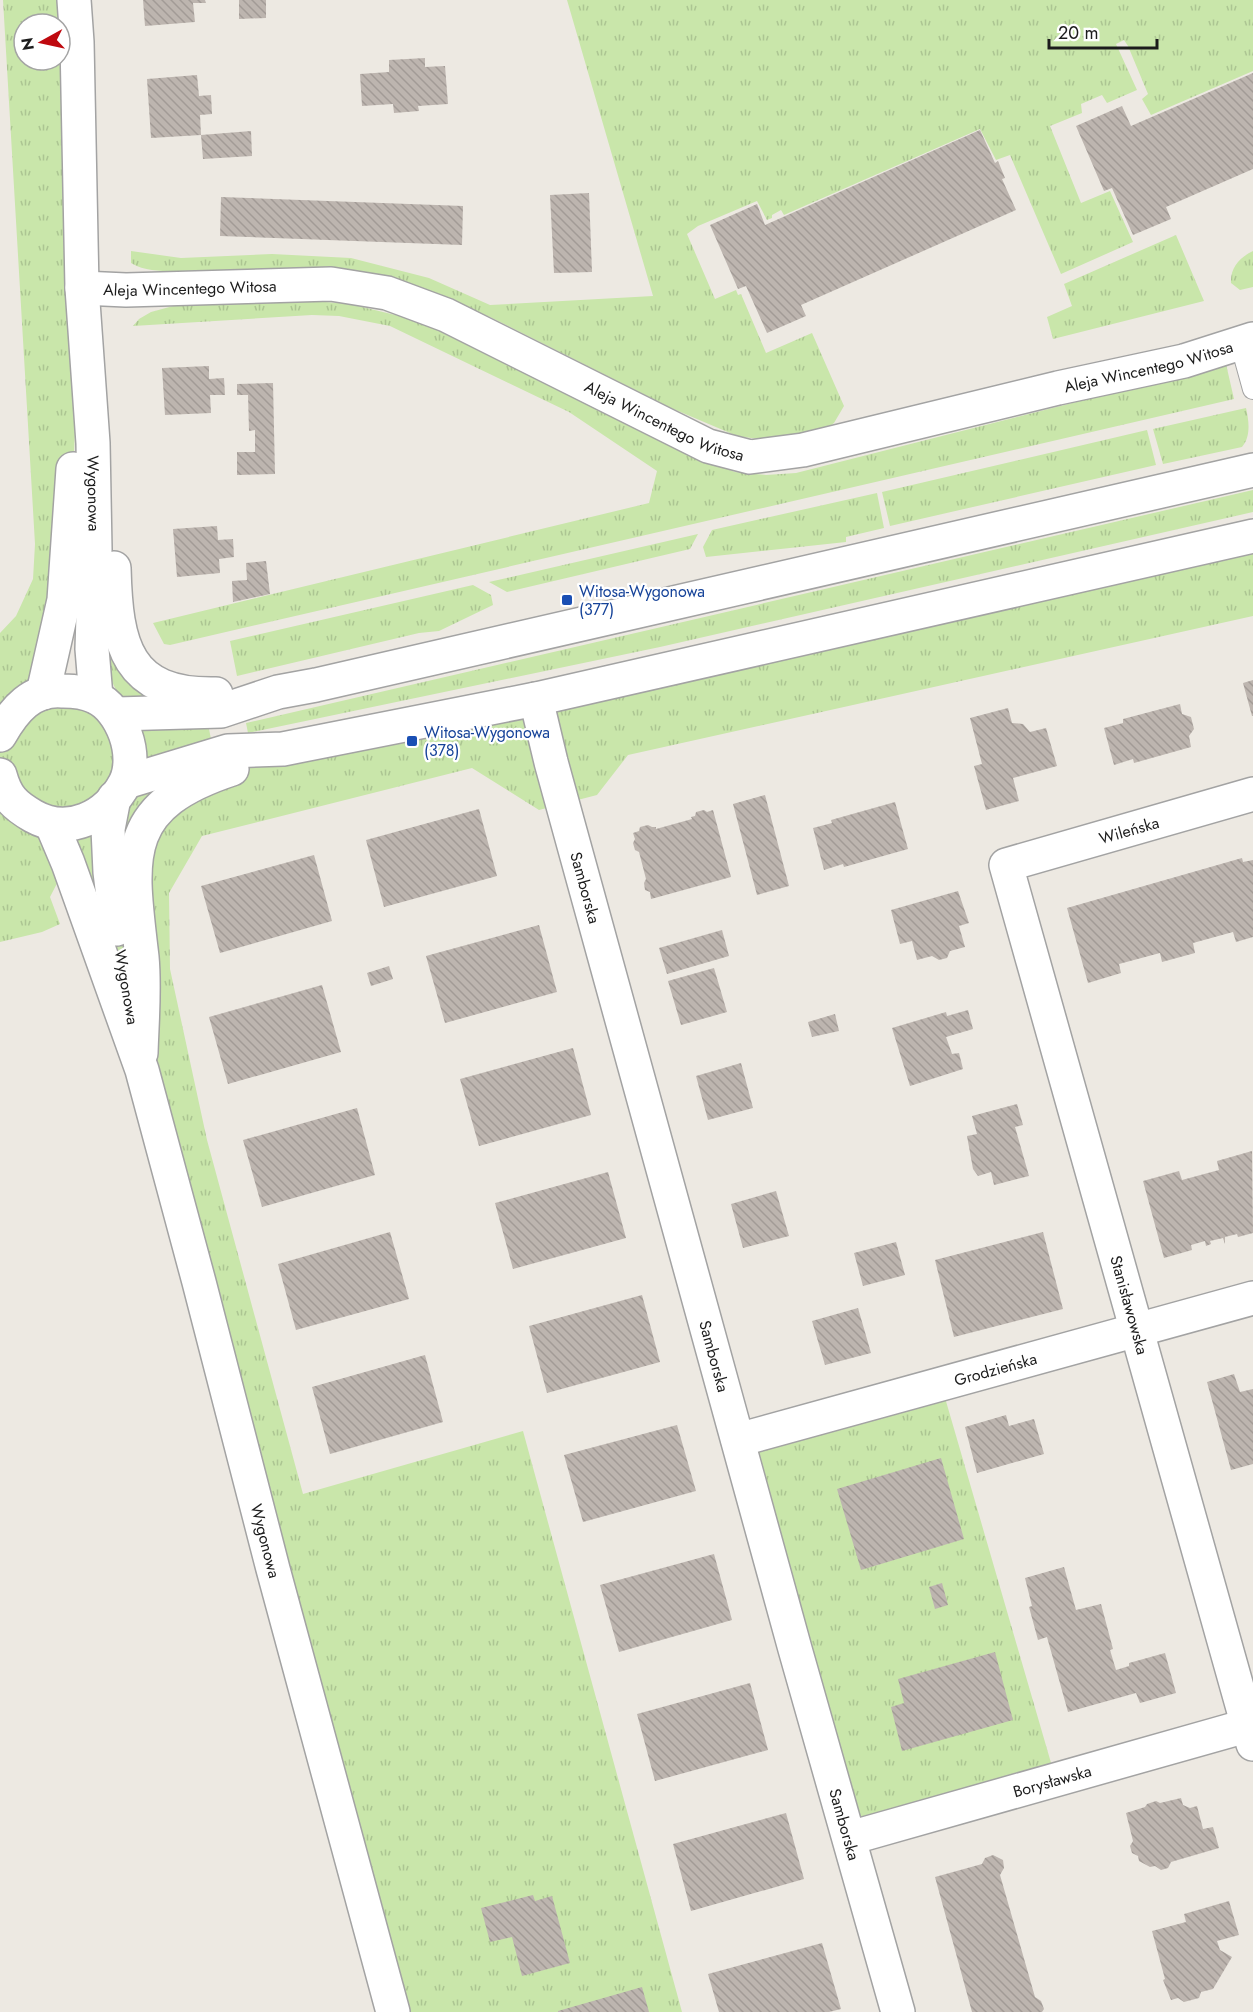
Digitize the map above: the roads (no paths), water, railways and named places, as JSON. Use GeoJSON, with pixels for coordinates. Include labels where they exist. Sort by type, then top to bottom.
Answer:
{"type":"FeatureCollection","features":[{"type":"Feature","properties":{"kind":"street","name":"Wygonowa"},"geometry":{"type":"LineString","coordinates":[[74,0],[77,42],[82,288],[93,443],[95,549],[92,650],[107,706],[127,739],[130,759],[108,829],[110,873],[117,928],[142,1070]]}},
{"type":"Feature","properties":{"kind":"street","name":"Aleja Wincentego Witosa"},"geometry":{"type":"LineString","coordinates":[[82,288],[126,290],[331,284],[387,293],[446,315],[708,446],[750,457],[803,450],[1058,388],[1184,361],[1246,341]]}},
{"type":"Feature","properties":{"kind":"street","name":"Wygonowa"},"geometry":{"type":"LineString","coordinates":[[43,693],[64,600],[71,514],[82,288]]}},
{"type":"Feature","properties":{"kind":"street"},"geometry":{"type":"LineString","coordinates":[[93,443],[95,459],[108,492],[117,620],[121,640],[137,670],[149,680],[162,686],[191,694],[278,692]]}},
{"type":"Feature","properties":{"kind":"street"},"geometry":{"type":"LineString","coordinates":[[0,735],[14,711],[27,700],[43,693],[59,690],[80,692],[107,706],[221,711],[278,692],[718,594],[1253,470]]}},
{"type":"Feature","properties":{"kind":"street"},"geometry":{"type":"LineString","coordinates":[[142,1070],[144,990],[134,896],[135,857],[143,830],[161,807],[203,778],[283,749],[536,699],[1253,536]]}},
{"type":"Feature","properties":{"kind":"street","name":"Samborska"},"geometry":{"type":"LineString","coordinates":[[536,699],[551,762],[898,2012]]}},
{"type":"Feature","properties":{"kind":"street"},"geometry":{"type":"LineString","coordinates":[[0,775],[9,795],[8,805],[52,825],[72,824],[91,819],[104,811],[120,790],[228,751],[283,749]]}},
{"type":"Feature","properties":{"kind":"street","name":"Wileńska"},"geometry":{"type":"LineString","coordinates":[[1006,865],[1253,794]]}},
{"type":"Feature","properties":{"kind":"street","name":"Wygonowa"},"geometry":{"type":"LineString","coordinates":[[52,825],[68,863],[142,1070],[200,1282],[273,1569],[393,2012]]}},
{"type":"Feature","properties":{"kind":"street","name":"Stanisławowska"},"geometry":{"type":"LineString","coordinates":[[1006,865],[1251,1731]]}},
{"type":"Feature","properties":{"kind":"street","name":"Grodzieńska"},"geometry":{"type":"LineString","coordinates":[[738,1440],[1253,1298]]}},
{"type":"Feature","properties":{"kind":"street","name":"Borysławska"},"geometry":{"type":"LineString","coordinates":[[850,1838],[1251,1731]]}},
{"type":"Feature","properties":{"kind":"lane"},"geometry":{"type":"LineString","coordinates":[[1246,341],[1253,389]]}},
{"type":"Feature","properties":{"kind":"place","name":"Witosa-Wygonowa (377)"},"geometry":{"type":"Point","coordinates":[567,600]}},
{"type":"Feature","properties":{"kind":"place","name":"Witosa-Wygonowa (378)"},"geometry":{"type":"Point","coordinates":[412,741]}}]}
